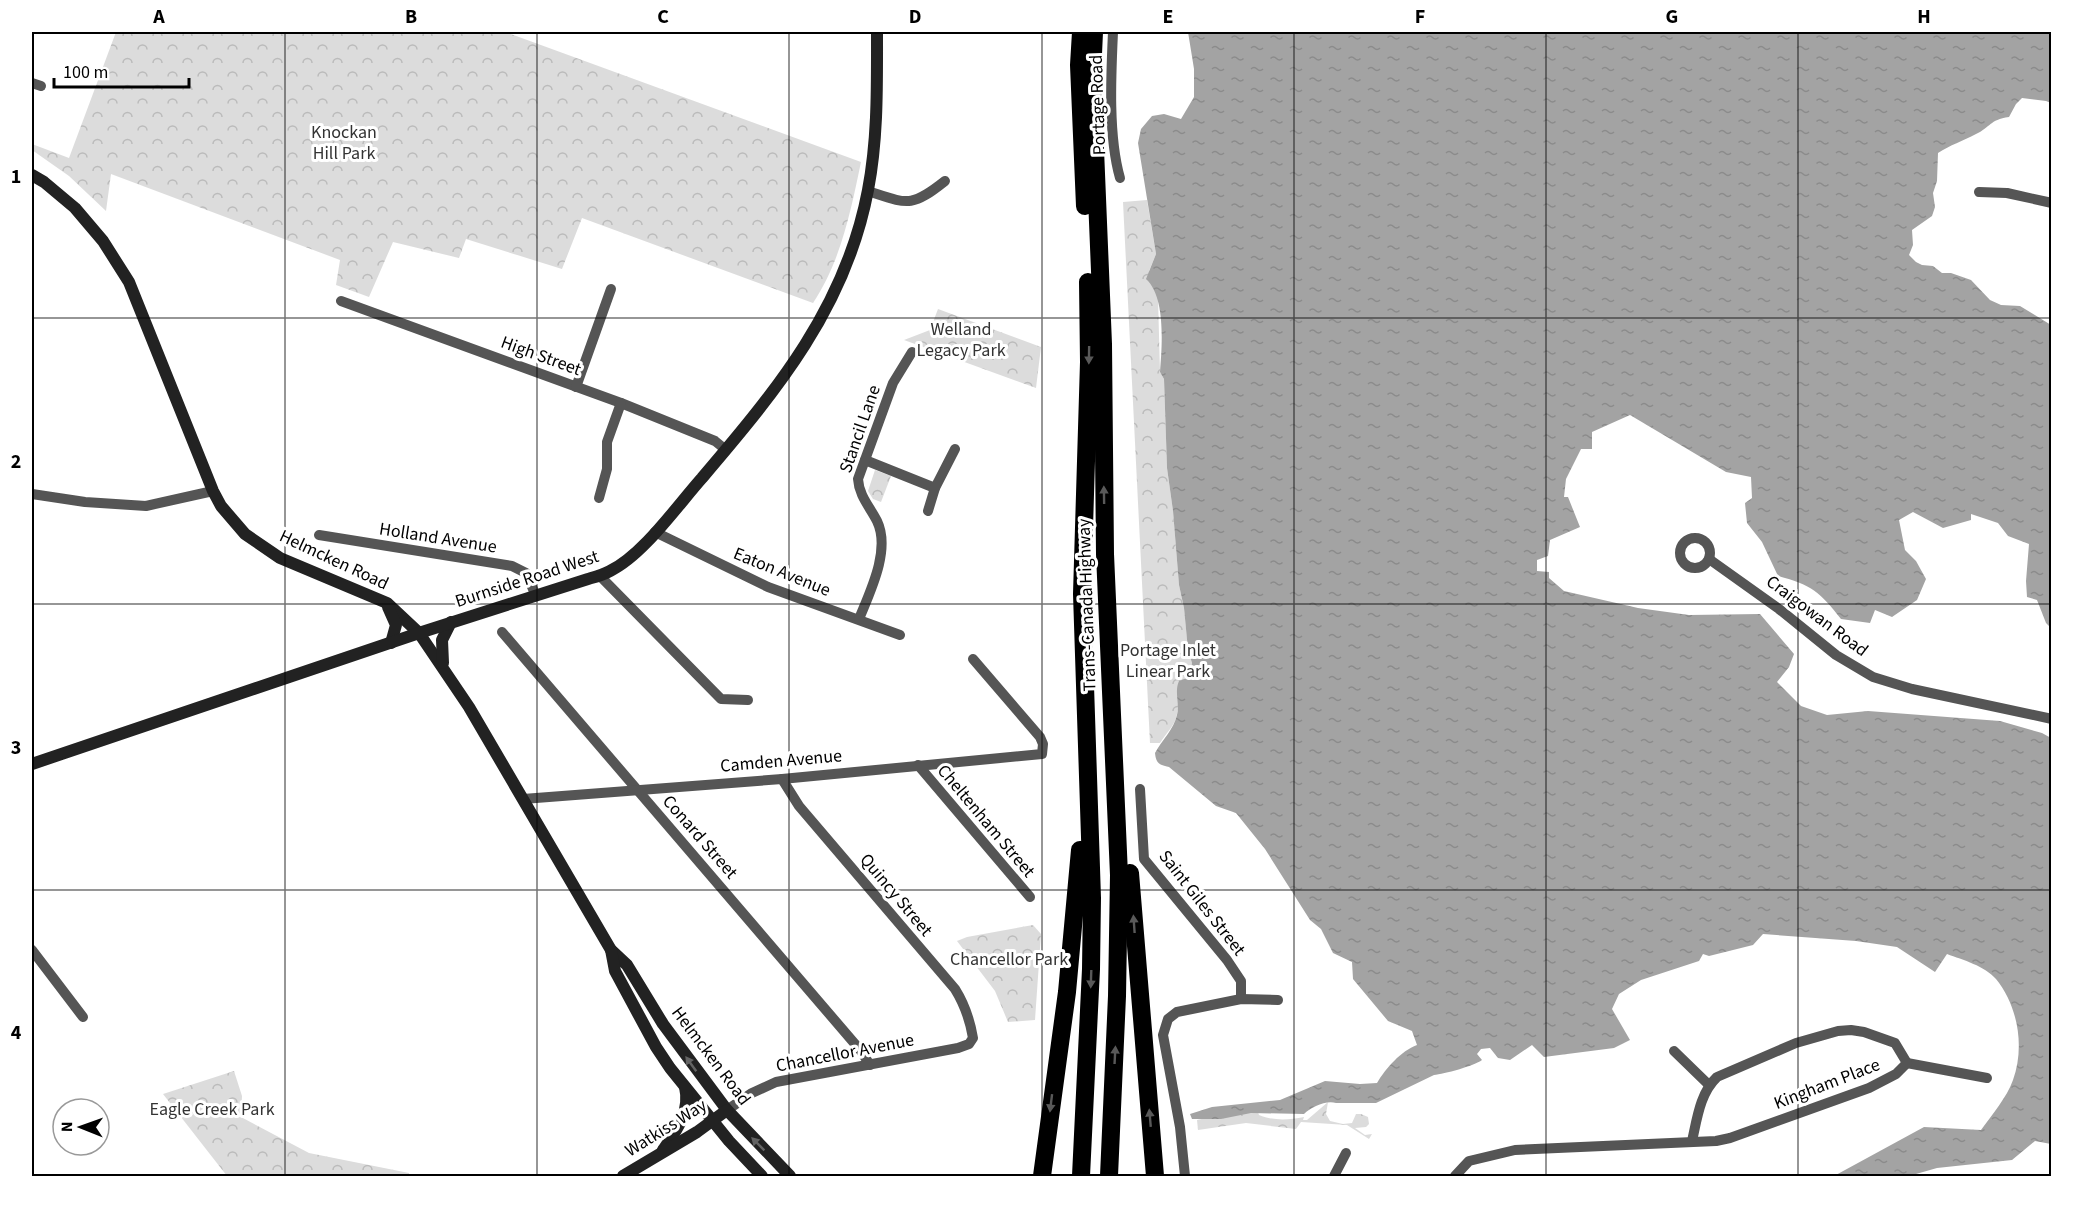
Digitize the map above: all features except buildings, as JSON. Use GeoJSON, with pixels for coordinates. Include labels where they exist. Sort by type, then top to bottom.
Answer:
{"type":"FeatureCollection","features":[{"type":"Feature","properties":{"kind":"highway","name":"Trans-Canada Highway"},"geometry":{"type":"LineString","coordinates":[[1081,32],[1079,66],[1089,305],[1083,627],[1092,898],[1081,1176]]}},
{"type":"Feature","properties":{"kind":"highway","name":"Trans-Canada Highway"},"geometry":{"type":"LineString","coordinates":[[1094,32],[1092,76],[1103,344],[1105,554],[1119,875],[1118,985],[1108,1176]]}},
{"type":"Feature","properties":{"kind":"highway"},"geometry":{"type":"LineString","coordinates":[[1105,554],[1114,591],[1123,775],[1155,1176]]}},
{"type":"Feature","properties":{"kind":"highway"},"geometry":{"type":"LineString","coordinates":[[1042,1174],[1067,993],[1080,862],[1082,796],[1077,683],[1083,627]]}},
{"type":"Feature","properties":{"kind":"main road","name":"Burnside Road West"},"geometry":{"type":"LineString","coordinates":[[32,764],[451,622],[599,575],[619,566],[633,555],[759,411],[786,374],[827,308],[850,258],[868,191],[876,126],[877,32]]}},
{"type":"Feature","properties":{"kind":"main road","name":"Helmcken Road"},"geometry":{"type":"LineString","coordinates":[[32,175],[75,208],[103,241],[129,282],[221,506],[245,534],[280,558],[387,603],[419,633],[469,707],[611,950],[627,965],[663,1024],[727,1110],[790,1176]]}},
{"type":"Feature","properties":{"kind":"main road"},"geometry":{"type":"LineString","coordinates":[[387,603],[396,625],[391,643]]}},
{"type":"Feature","properties":{"kind":"main road"},"geometry":{"type":"LineString","coordinates":[[443,667],[442,640],[451,622]]}},
{"type":"Feature","properties":{"kind":"main road","name":"Helmcken Road"},"geometry":{"type":"LineString","coordinates":[[611,950],[615,971],[656,1047],[712,1121],[762,1176]]}},
{"type":"Feature","properties":{"kind":"main road"},"geometry":{"type":"LineString","coordinates":[[661,1154],[678,1128],[684,1113],[687,1096],[684,1086]]}},
{"type":"Feature","properties":{"kind":"main road","name":"Watkiss Way"},"geometry":{"type":"LineString","coordinates":[[623,1176],[727,1110]]}},
{"type":"Feature","properties":{"kind":"street","name":"Portage Road"},"geometry":{"type":"LineString","coordinates":[[1113,32],[1111,77],[1116,162],[1120,178]]}},
{"type":"Feature","properties":{"kind":"street"},"geometry":{"type":"LineString","coordinates":[[868,191],[903,202],[913,202],[924,197],[945,181]]}},
{"type":"Feature","properties":{"kind":"street"},"geometry":{"type":"LineString","coordinates":[[1979,192],[2007,193],[2052,203]]}},
{"type":"Feature","properties":{"kind":"street"},"geometry":{"type":"LineString","coordinates":[[576,387],[611,289]]}},
{"type":"Feature","properties":{"kind":"street","name":"High Street"},"geometry":{"type":"LineString","coordinates":[[341,301],[621,403],[715,441],[726,450]]}},
{"type":"Feature","properties":{"kind":"street","name":"Stancil Lane"},"geometry":{"type":"LineString","coordinates":[[859,619],[872,587],[882,538],[877,520],[864,500],[858,479],[893,383],[912,352]]}},
{"type":"Feature","properties":{"kind":"street"},"geometry":{"type":"LineString","coordinates":[[599,498],[607,469],[607,442],[621,403]]}},
{"type":"Feature","properties":{"kind":"street"},"geometry":{"type":"LineString","coordinates":[[928,511],[935,488],[955,449]]}},
{"type":"Feature","properties":{"kind":"street"},"geometry":{"type":"LineString","coordinates":[[864,460],[935,488]]}},
{"type":"Feature","properties":{"kind":"street"},"geometry":{"type":"LineString","coordinates":[[32,494],[146,506],[213,491]]}},
{"type":"Feature","properties":{"kind":"street","name":"Eaton Avenue"},"geometry":{"type":"LineString","coordinates":[[655,532],[768,587],[900,635]]}},
{"type":"Feature","properties":{"kind":"street","name":"Holland Avenue"},"geometry":{"type":"LineString","coordinates":[[319,535],[512,566],[526,573],[536,596]]}},
{"type":"Feature","properties":{"kind":"street","name":"Craigowan Road"},"geometry":{"type":"LineString","coordinates":[[1709,559],[1763,597],[1836,655],[1873,677],[1923,692],[2052,719]]}},
{"type":"Feature","properties":{"kind":"street"},"geometry":{"type":"LineString","coordinates":[[599,575],[721,699],[748,700]]}},
{"type":"Feature","properties":{"kind":"street","name":"Conard Street"},"geometry":{"type":"LineString","coordinates":[[502,632],[861,1051],[870,1065]]}},
{"type":"Feature","properties":{"kind":"street","name":"Camden Avenue"},"geometry":{"type":"LineString","coordinates":[[523,799],[1042,754],[1040,737],[974,658]]}},
{"type":"Feature","properties":{"kind":"street","name":"Cheltenham Street"},"geometry":{"type":"LineString","coordinates":[[918,765],[1030,897]]}},
{"type":"Feature","properties":{"kind":"street","name":"Quincy Street"},"geometry":{"type":"LineString","coordinates":[[782,778],[799,806],[954,989],[964,1004],[974,1038]]}},
{"type":"Feature","properties":{"kind":"street","name":"Saint Giles Street"},"geometry":{"type":"LineString","coordinates":[[1140,789],[1144,859],[1227,960],[1241,981],[1241,999]]}},
{"type":"Feature","properties":{"kind":"street"},"geometry":{"type":"LineString","coordinates":[[32,950],[83,1017]]}},
{"type":"Feature","properties":{"kind":"street"},"geometry":{"type":"LineString","coordinates":[[1185,1176],[1180,1127],[1163,1035],[1168,1019],[1177,1012],[1241,999],[1278,1000]]}},
{"type":"Feature","properties":{"kind":"street","name":"Kingham Place"},"geometry":{"type":"LineString","coordinates":[[1455,1176],[1469,1161],[1515,1150],[1716,1141],[1740,1135],[1869,1088],[1896,1074],[1907,1063],[1894,1043],[1864,1032],[1845,1030],[1786,1047],[1717,1077],[1709,1085]]}},
{"type":"Feature","properties":{"kind":"street","name":"Chancellor Avenue"},"geometry":{"type":"LineString","coordinates":[[727,1110],[752,1093],[776,1082],[958,1048],[969,1044],[974,1038]]}},
{"type":"Feature","properties":{"kind":"street"},"geometry":{"type":"LineString","coordinates":[[1674,1051],[1709,1085],[1702,1101],[1692,1141]]}},
{"type":"Feature","properties":{"kind":"street"},"geometry":{"type":"LineString","coordinates":[[1907,1063],[1987,1078]]}},
{"type":"Feature","properties":{"kind":"street"},"geometry":{"type":"LineString","coordinates":[[1334,1176],[1346,1153]]}},
{"type":"Feature","properties":{"kind":"green space","name":"Knockan Hill Park"},"geometry":{"type":"Polygon","coordinates":[[[116,32],[505,32],[861,162],[849,217],[838,253],[813,303],[582,218],[562,269],[466,239],[459,258],[393,242],[369,297],[336,285],[340,260],[111,174],[106,211],[69,176],[32,150],[32,144],[69,158],[116,32]]]}},
{"type":"Feature","properties":{"kind":"green space","name":"Portage Inlet Linear Park"},"geometry":{"type":"Polygon","coordinates":[[[1147,200],[1156,254],[1149,271],[1158,298],[1160,372],[1164,379],[1167,468],[1179,585],[1192,663],[1190,677],[1180,681],[1176,718],[1160,743],[1150,743],[1123,202],[1147,200]]]}},
{"type":"Feature","properties":{"kind":"green space","name":"Welland Legacy Park"},"geometry":{"type":"Polygon","coordinates":[[[938,309],[1041,347],[1036,388],[904,340],[930,330],[938,309]]]}},
{"type":"Feature","properties":{"kind":"green space"},"geometry":{"type":"Polygon","coordinates":[[[875,470],[891,476],[881,502],[873,499],[868,491],[875,470]]]}},
{"type":"Feature","properties":{"kind":"green space","name":"Chancellor Park"},"geometry":{"type":"Polygon","coordinates":[[[1033,925],[1041,934],[1035,1020],[1008,1022],[995,991],[957,941],[967,937],[1033,925]]]}},
{"type":"Feature","properties":{"kind":"green space","name":"Eagle Creek Park"},"geometry":{"type":"Polygon","coordinates":[[[234,1071],[242,1096],[241,1117],[309,1153],[409,1173],[409,1176],[227,1176],[163,1094],[234,1071]]]}},
{"type":"Feature","properties":{"kind":"green space"},"geometry":{"type":"Polygon","coordinates":[[[1328,1102],[1326,1114],[1330,1121],[1343,1124],[1352,1123],[1356,1114],[1368,1117],[1369,1124],[1366,1127],[1355,1128],[1365,1135],[1372,1134],[1369,1139],[1347,1125],[1301,1122],[1296,1129],[1246,1123],[1198,1130],[1197,1120],[1220,1115],[1258,1112],[1259,1115],[1275,1119],[1304,1117],[1303,1120],[1307,1120],[1328,1102]]]}},
{"type":"Feature","properties":{"kind":"water"},"geometry":{"type":"Polygon","coordinates":[[[1188,32],[2051,32],[2051,103],[2022,98],[2009,117],[1994,122],[1938,153],[1937,181],[1933,193],[1935,207],[1932,216],[1912,230],[1913,245],[1909,255],[1922,265],[1933,266],[1942,273],[1951,273],[1971,280],[1990,300],[2001,305],[2020,306],[2051,325],[2051,628],[2046,623],[2037,600],[2027,597],[2029,544],[2008,536],[1998,523],[1971,514],[1971,520],[1943,528],[1913,512],[1899,520],[1905,550],[1916,561],[1926,579],[1917,600],[1892,617],[1875,610],[1870,623],[1841,619],[1821,596],[1807,586],[1778,576],[1762,542],[1747,523],[1745,503],[1752,498],[1751,477],[1726,472],[1630,415],[1592,432],[1592,449],[1581,449],[1566,479],[1564,497],[1568,497],[1580,527],[1550,540],[1548,556],[1537,560],[1537,571],[1549,572],[1549,578],[1564,591],[1638,608],[1689,615],[1760,614],[1794,654],[1789,667],[1777,682],[1801,706],[1827,715],[1868,711],[2000,721],[2042,733],[2051,738],[2051,1144],[2035,1141],[2012,1160],[1937,1168],[1909,1176],[1834,1176],[1924,1127],[1981,1130],[2003,1099],[2017,1067],[2019,1041],[2014,1014],[2004,990],[1991,974],[1947,954],[1935,972],[1897,947],[1856,941],[1763,934],[1753,945],[1709,956],[1703,954],[1699,961],[1641,980],[1619,994],[1612,1009],[1630,1040],[1614,1048],[1544,1057],[1532,1045],[1510,1060],[1498,1058],[1490,1048],[1481,1049],[1477,1054],[1482,1060],[1434,1075],[1376,1103],[1328,1102],[1304,1114],[1251,1113],[1221,1119],[1192,1119],[1190,1114],[1212,1107],[1280,1100],[1325,1081],[1377,1083],[1394,1061],[1405,1051],[1417,1045],[1412,1031],[1388,1021],[1353,979],[1352,962],[1333,953],[1321,929],[1310,920],[1265,849],[1236,813],[1216,806],[1169,767],[1159,763],[1155,756],[1171,730],[1178,711],[1179,681],[1190,677],[1192,663],[1188,650],[1179,585],[1167,468],[1164,379],[1160,372],[1162,336],[1160,309],[1157,297],[1146,279],[1156,254],[1138,143],[1141,129],[1152,116],[1164,114],[1181,119],[1194,97],[1194,69],[1188,32]]]}}]}
